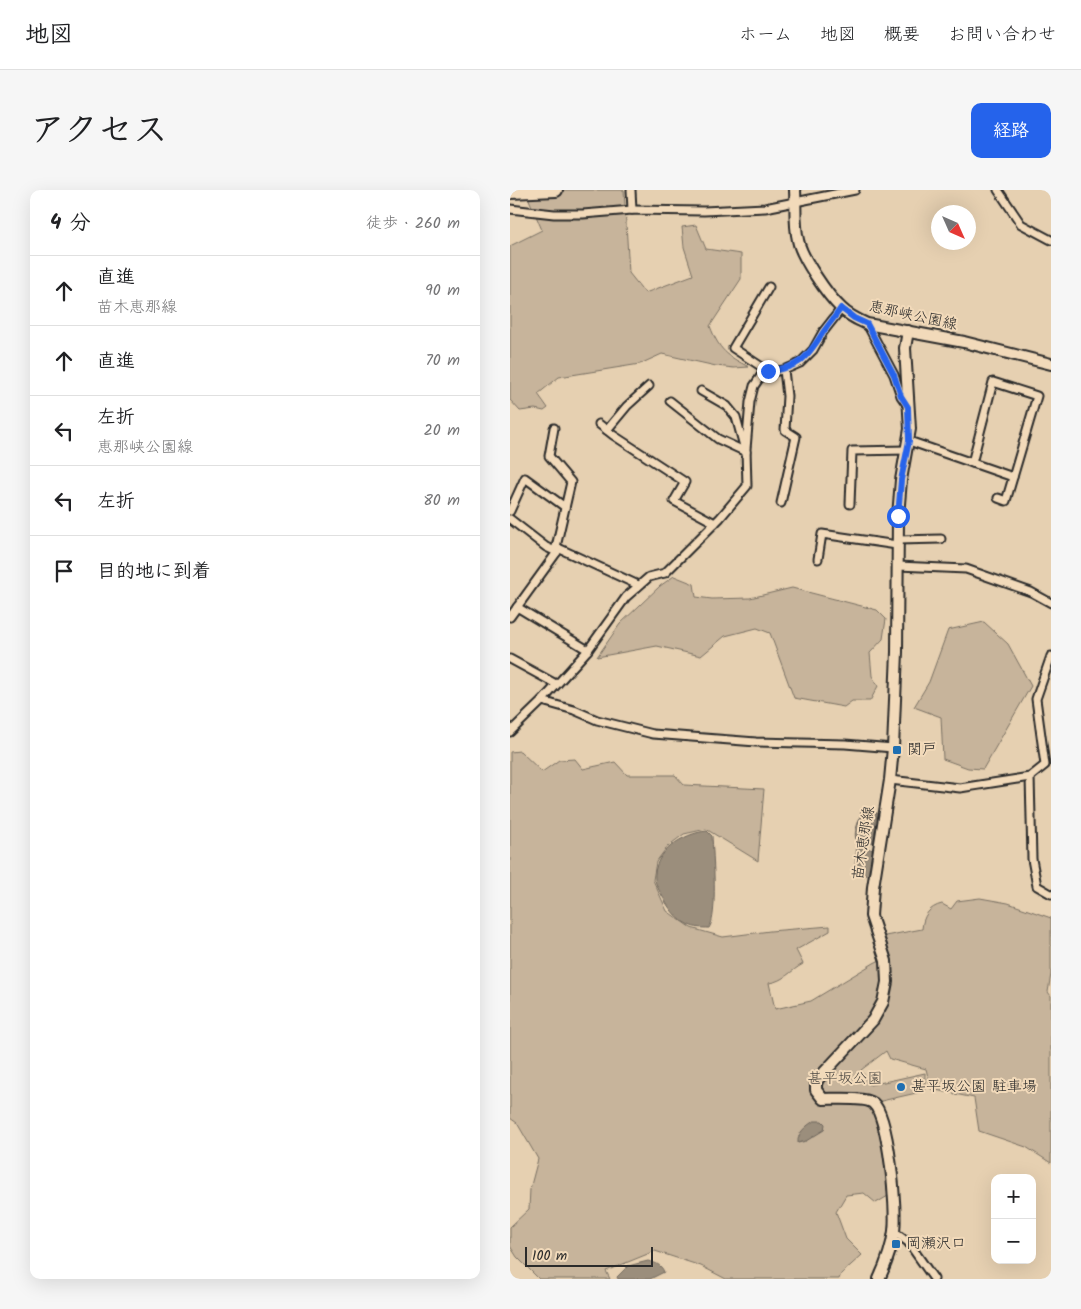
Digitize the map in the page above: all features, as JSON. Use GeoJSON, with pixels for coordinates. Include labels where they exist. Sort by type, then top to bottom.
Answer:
{"type":"FeatureCollection","features":[{"type":"Feature","properties":{"kind":"highway"},"geometry":{"type":"LineString","coordinates":[[510,192],[556,190]]}},
{"type":"Feature","properties":{"kind":"main road","name":"恵那峡公園線"},"geometry":{"type":"LineString","coordinates":[[795,196],[798,242],[803,254],[825,289],[841,308],[854,318],[867,324],[964,342],[1051,364]]}},
{"type":"Feature","properties":{"kind":"main road","name":"苗木恵那線"},"geometry":{"type":"LineString","coordinates":[[879,1279],[888,1259],[894,1232],[894,1194],[884,1124],[873,1104],[866,1100],[824,1099],[816,1090],[816,1084],[818,1078],[873,1020],[886,993],[886,961],[871,916],[873,887],[890,780],[893,748],[897,652],[897,542],[901,480],[908,446],[905,348],[908,331]]}},
{"type":"Feature","properties":{"kind":"street"},"geometry":{"type":"LineString","coordinates":[[631,190],[632,210]]}},
{"type":"Feature","properties":{"kind":"street"},"geometry":{"type":"LineString","coordinates":[[510,209],[554,214],[583,214],[632,210],[704,211],[765,208],[795,196],[855,190]]}},
{"type":"Feature","properties":{"kind":"street"},"geometry":{"type":"LineString","coordinates":[[998,190],[1021,224],[1051,240]]}},
{"type":"Feature","properties":{"kind":"street"},"geometry":{"type":"LineString","coordinates":[[768,371],[733,348],[769,287]]}},
{"type":"Feature","properties":{"kind":"street"},"geometry":{"type":"LineString","coordinates":[[510,732],[542,701],[588,650],[626,597],[638,585],[650,577],[665,573],[715,523],[747,486],[746,452],[750,402],[754,386],[763,373],[784,370],[800,364],[813,350],[823,332],[841,308]]}},
{"type":"Feature","properties":{"kind":"street"},"geometry":{"type":"LineString","coordinates":[[867,324],[894,375],[901,396],[908,407]]}},
{"type":"Feature","properties":{"kind":"street"},"geometry":{"type":"LineString","coordinates":[[781,503],[796,437],[785,430],[787,396],[784,370]]}},
{"type":"Feature","properties":{"kind":"street"},"geometry":{"type":"LineString","coordinates":[[972,463],[993,382],[1037,396],[1006,501],[998,498]]}},
{"type":"Feature","properties":{"kind":"street"},"geometry":{"type":"LineString","coordinates":[[607,430],[626,406],[649,386]]}},
{"type":"Feature","properties":{"kind":"street"},"geometry":{"type":"LineString","coordinates":[[702,391],[727,406],[736,417],[746,452]]}},
{"type":"Feature","properties":{"kind":"street"},"geometry":{"type":"LineString","coordinates":[[670,401],[718,438],[746,452]]}},
{"type":"Feature","properties":{"kind":"street"},"geometry":{"type":"LineString","coordinates":[[600,424],[685,482],[674,501],[715,523]]}},
{"type":"Feature","properties":{"kind":"street"},"geometry":{"type":"LineString","coordinates":[[510,617],[556,550],[571,482],[549,456],[554,428]]}},
{"type":"Feature","properties":{"kind":"street"},"geometry":{"type":"LineString","coordinates":[[850,504],[852,451],[908,446],[972,463],[1013,477]]}},
{"type":"Feature","properties":{"kind":"street"},"geometry":{"type":"LineString","coordinates":[[510,511],[525,478],[565,507]]}},
{"type":"Feature","properties":{"kind":"street"},"geometry":{"type":"LineString","coordinates":[[510,519],[546,547],[638,585]]}},
{"type":"Feature","properties":{"kind":"street"},"geometry":{"type":"LineString","coordinates":[[818,559],[822,534],[897,542],[940,539]]}},
{"type":"Feature","properties":{"kind":"street"},"geometry":{"type":"LineString","coordinates":[[898,566],[966,568],[1032,592],[1051,603]]}},
{"type":"Feature","properties":{"kind":"street"},"geometry":{"type":"LineString","coordinates":[[517,607],[588,650]]}},
{"type":"Feature","properties":{"kind":"street"},"geometry":{"type":"LineString","coordinates":[[890,780],[960,788],[1030,777],[1045,764],[1036,699],[1051,656]]}},
{"type":"Feature","properties":{"kind":"street"},"geometry":{"type":"LineString","coordinates":[[510,659],[556,684]]}},
{"type":"Feature","properties":{"kind":"street"},"geometry":{"type":"LineString","coordinates":[[542,701],[574,710],[596,720],[653,734],[756,742],[844,744],[893,748]]}},
{"type":"Feature","properties":{"kind":"street"},"geometry":{"type":"LineString","coordinates":[[1030,777],[1032,860],[1037,886],[1051,894]]}},
{"type":"Feature","properties":{"kind":"street"},"geometry":{"type":"LineString","coordinates":[[894,1232],[908,1242],[934,1279]]}},
{"type":"Feature","properties":{"kind":"green space"},"geometry":{"type":"Polygon","coordinates":[[[525,190],[624,190],[629,273],[645,293],[693,275],[684,247],[682,227],[696,225],[706,249],[741,254],[741,279],[710,326],[720,347],[749,367],[716,366],[662,354],[640,364],[559,377],[538,394],[548,408],[544,411],[535,409],[520,411],[510,400],[510,246],[542,230],[525,190]]]}},
{"type":"Feature","properties":{"kind":"green space"},"geometry":{"type":"Polygon","coordinates":[[[674,576],[694,584],[696,597],[712,599],[750,598],[792,588],[877,610],[886,619],[883,639],[870,653],[872,676],[878,686],[870,701],[852,701],[844,707],[794,698],[770,633],[757,628],[725,636],[701,656],[657,646],[597,657],[620,624],[660,586],[674,576]]]}},
{"type":"Feature","properties":{"kind":"green space"},"geometry":{"type":"Polygon","coordinates":[[[984,622],[1008,644],[1031,686],[983,769],[968,768],[943,759],[941,717],[914,707],[929,682],[948,630],[984,622]]]}},
{"type":"Feature","properties":{"kind":"green space","name":"甚平坂公園"},"geometry":{"type":"Polygon","coordinates":[[[520,751],[542,772],[559,760],[575,759],[583,769],[615,762],[627,775],[675,775],[684,785],[764,789],[758,861],[706,829],[684,834],[668,846],[656,862],[653,880],[667,911],[691,928],[723,937],[830,926],[830,931],[796,950],[803,964],[783,978],[769,983],[775,1009],[811,1001],[890,955],[885,936],[922,929],[927,913],[937,905],[942,904],[951,909],[957,901],[980,898],[1008,903],[1051,918],[1051,974],[1048,992],[1051,996],[1051,1163],[1026,1147],[979,1131],[974,1098],[931,1089],[926,1069],[890,1059],[886,1051],[861,1070],[870,1085],[925,1073],[925,1091],[877,1102],[874,1114],[881,1132],[888,1196],[876,1203],[864,1193],[846,1195],[836,1212],[846,1239],[862,1255],[841,1274],[839,1279],[726,1279],[701,1266],[655,1251],[606,1271],[610,1279],[539,1279],[517,1257],[510,1246],[510,1227],[529,1209],[530,1189],[538,1159],[517,1123],[510,1118],[510,752],[520,751]]]}},
{"type":"Feature","properties":{"kind":"shaded area"},"geometry":{"type":"Polygon","coordinates":[[[861,811],[877,813],[873,843],[856,839],[855,833],[861,811]]]}},
{"type":"Feature","properties":{"kind":"shaded area"},"geometry":{"type":"Polygon","coordinates":[[[707,831],[712,836],[713,911],[709,928],[699,928],[685,923],[672,912],[658,888],[655,880],[655,870],[664,853],[671,846],[689,836],[707,831]]]}},
{"type":"Feature","properties":{"kind":"shaded area"},"geometry":{"type":"Polygon","coordinates":[[[857,845],[873,850],[869,876],[860,873],[855,865],[857,845]]]}},
{"type":"Feature","properties":{"kind":"shaded area"},"geometry":{"type":"Polygon","coordinates":[[[814,1121],[822,1121],[825,1124],[824,1130],[806,1141],[798,1143],[801,1133],[814,1121]]]}},
{"type":"Feature","properties":{"kind":"shaded area"},"geometry":{"type":"Polygon","coordinates":[[[648,1261],[655,1263],[664,1272],[650,1279],[618,1279],[617,1277],[628,1266],[648,1261]]]}},
{"type":"Feature","properties":{"kind":"place","name":"関戸"},"geometry":{"type":"Point","coordinates":[897,750]}},
{"type":"Feature","properties":{"kind":"place","name":"甚平坂公園 駐車場"},"geometry":{"type":"Point","coordinates":[901,1087]}},
{"type":"Feature","properties":{"kind":"place","name":"岡瀬沢口"},"geometry":{"type":"Point","coordinates":[896,1244]}},
{"type":"Feature","properties":{"kind":"route"},"geometry":{"type":"LineString","coordinates":[[768,371],[784,370],[800,364],[813,350],[823,332],[841,308],[854,318],[867,324],[894,375],[901,396],[908,407],[909,441],[901,480],[898,516]]}}]}
